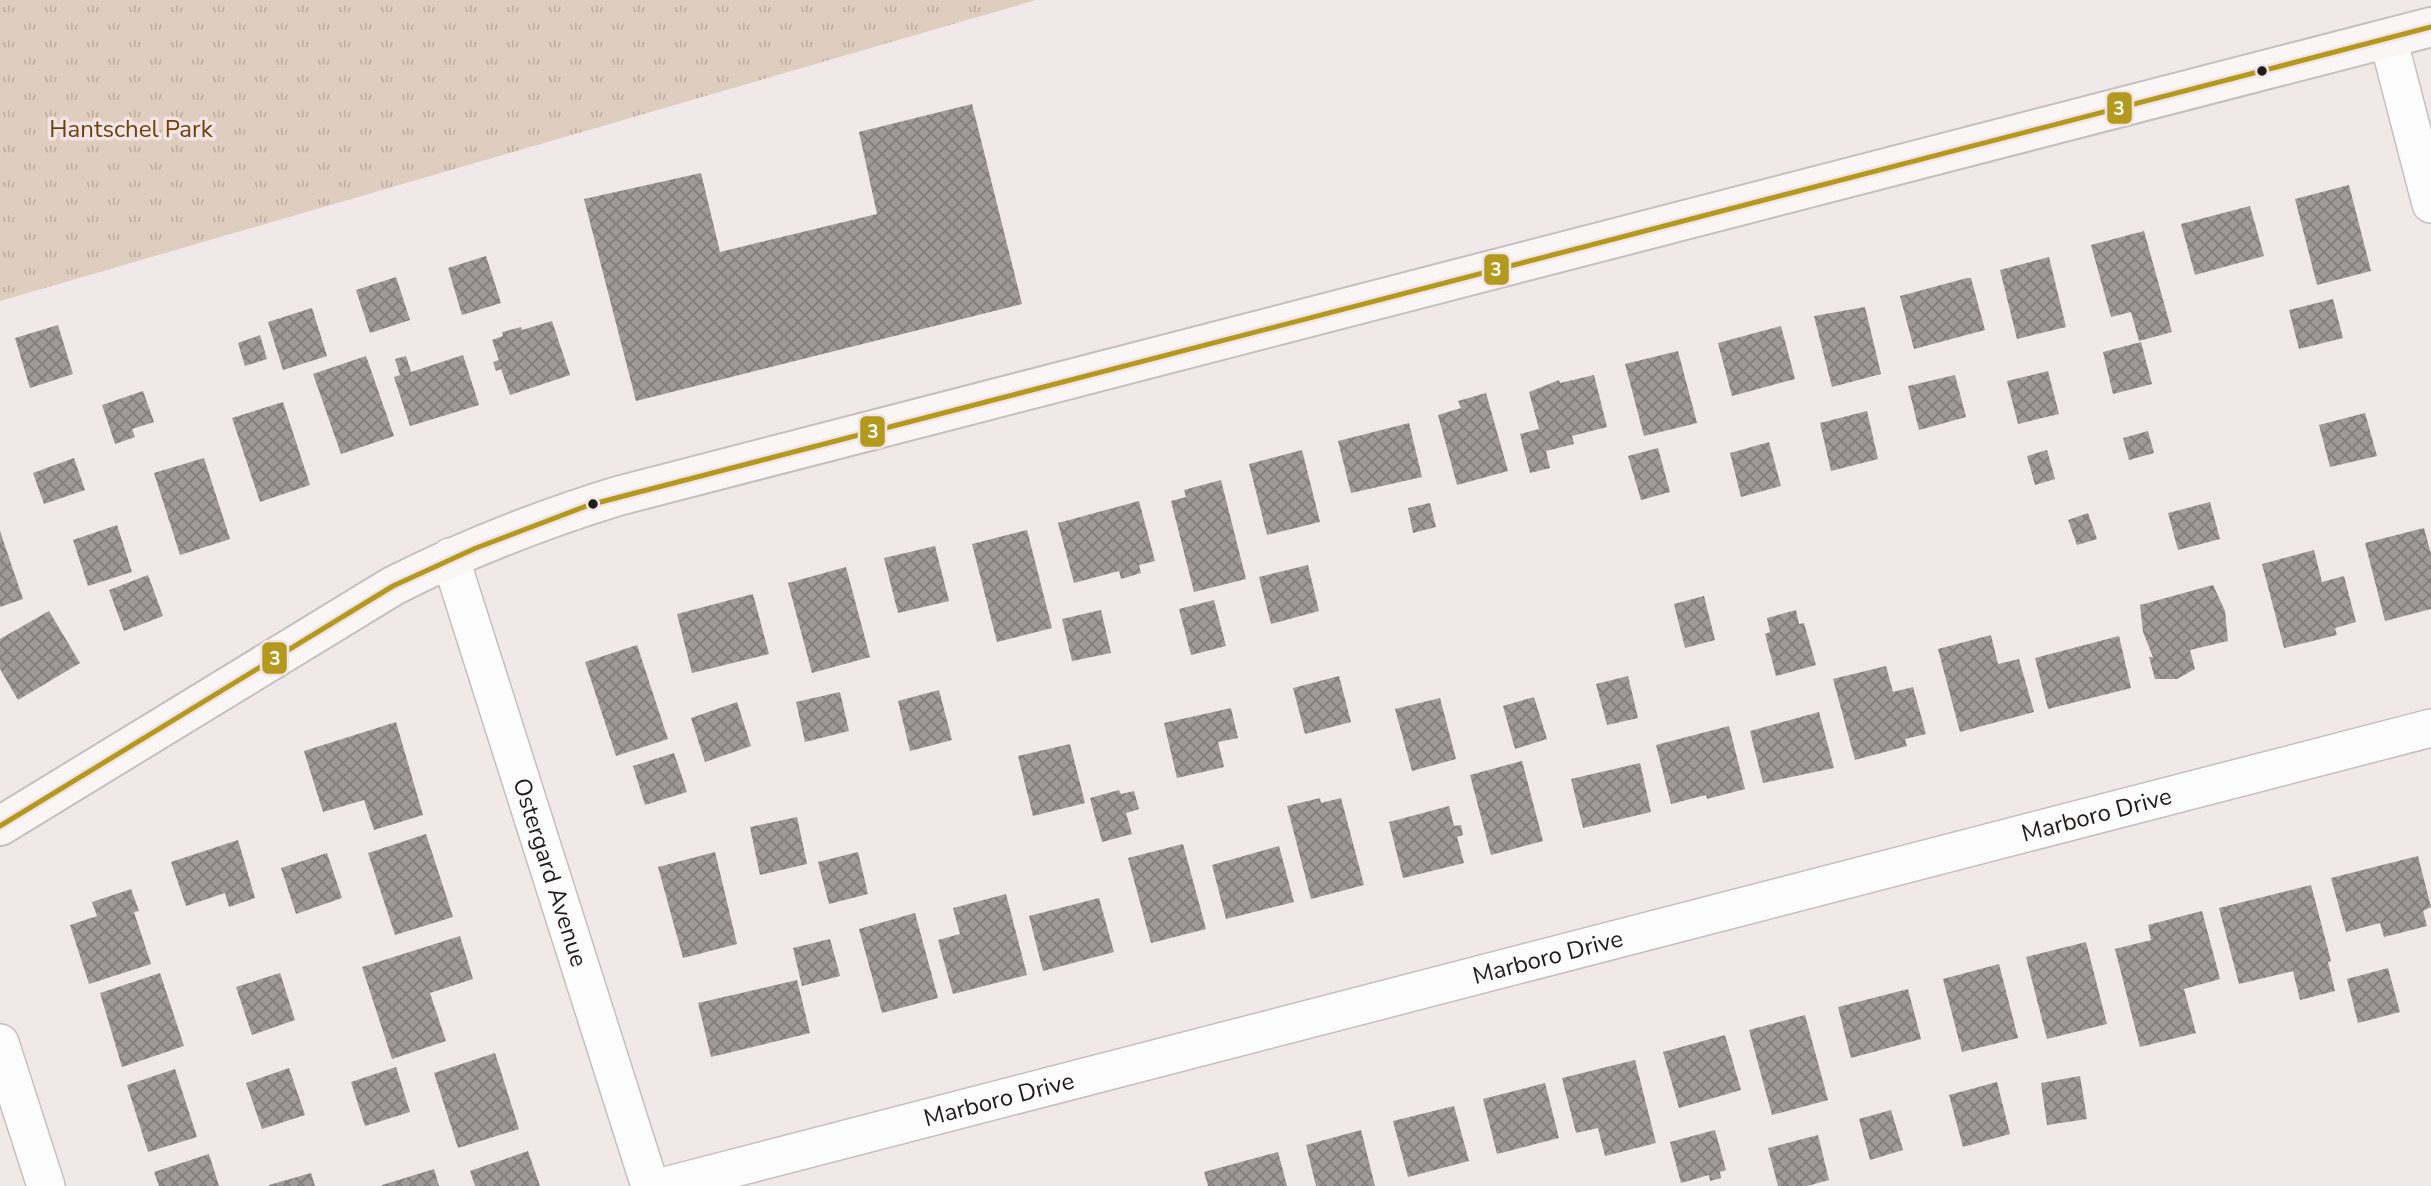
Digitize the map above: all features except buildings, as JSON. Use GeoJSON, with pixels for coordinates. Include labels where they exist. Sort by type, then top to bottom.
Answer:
{"type":"FeatureCollection","features":[{"type":"Feature","properties":{"kind":"street"},"geometry":{"type":"LineString","coordinates":[[0,826],[393,586],[450,557],[541,520],[625,494],[2431,27]]}},
{"type":"Feature","properties":{"kind":"street"},"geometry":{"type":"LineString","coordinates":[[2388,38],[2431,204]]}},
{"type":"Feature","properties":{"kind":"street","name":"Ostergard Avenue"},"geometry":{"type":"LineString","coordinates":[[450,557],[650,1186]]}},
{"type":"Feature","properties":{"kind":"street","name":"Marboro Drive"},"geometry":{"type":"LineString","coordinates":[[665,1186],[2431,728]]}},
{"type":"Feature","properties":{"kind":"street"},"geometry":{"type":"LineString","coordinates":[[0,1043],[46,1186]]}},
{"type":"Feature","properties":{"kind":"green space","name":"Hantschel Park"},"geometry":{"type":"Polygon","coordinates":[[[0,0],[1036,0],[0,301],[0,0]]]}},
{"type":"Feature","properties":{"kind":"transit line","name":"3"},"geometry":{"type":"LineString","coordinates":[[0,826],[393,586],[476,548],[589,505],[2431,27]]}}]}
